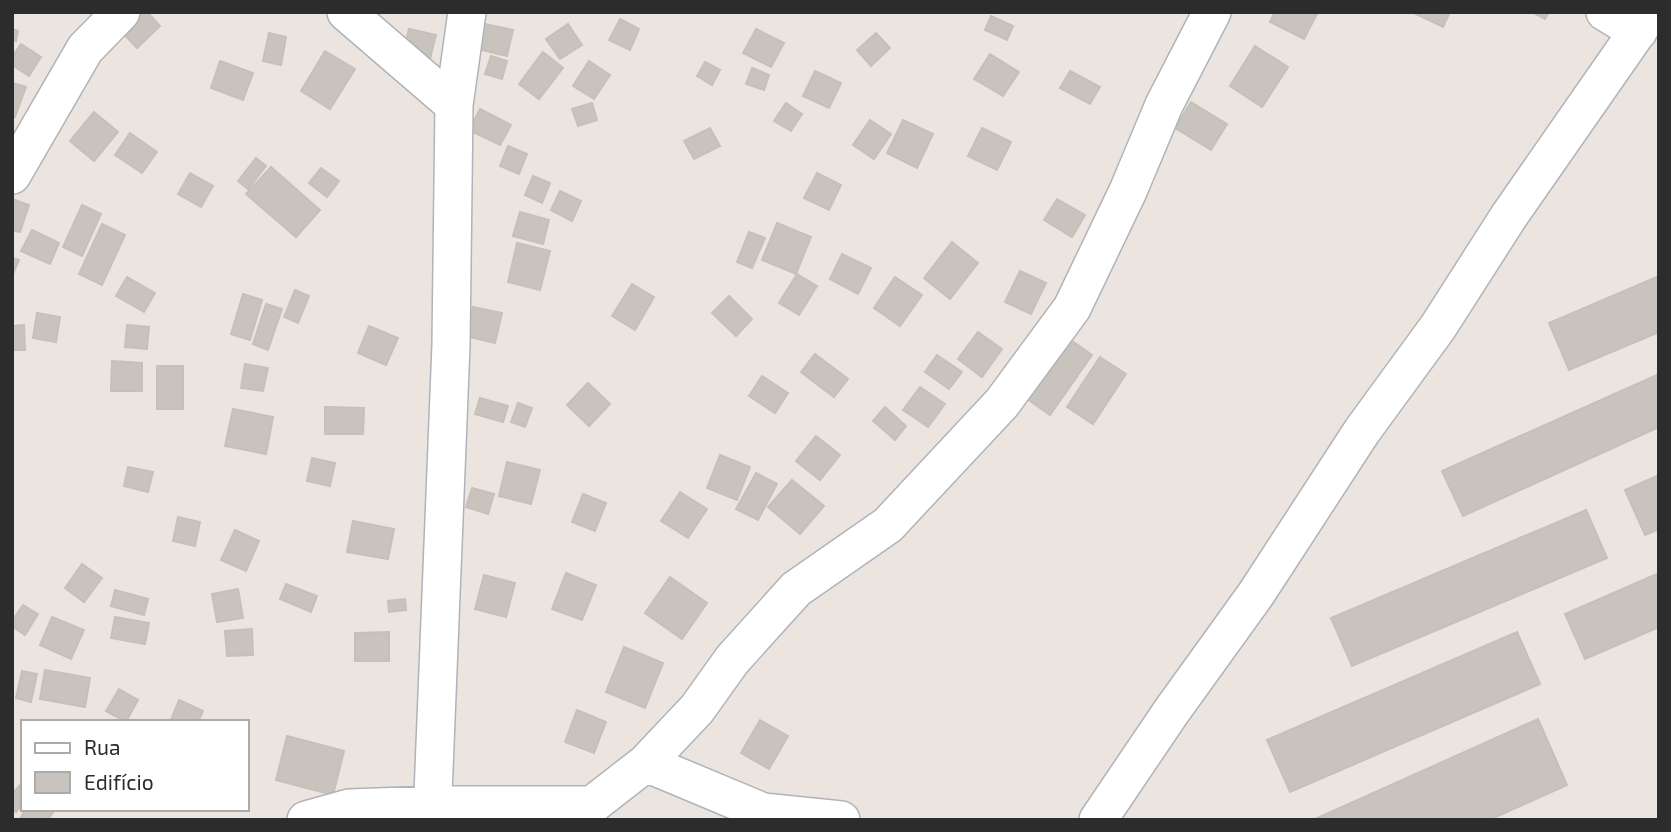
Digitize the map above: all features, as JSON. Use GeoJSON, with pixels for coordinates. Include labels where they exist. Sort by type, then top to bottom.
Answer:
{"type":"FeatureCollection","features":[{"type":"Feature","properties":{"kind":"street"},"geometry":{"type":"LineString","coordinates":[[12,175],[85,49],[121,12]]}},
{"type":"Feature","properties":{"kind":"street"},"geometry":{"type":"LineString","coordinates":[[346,12],[454,105]]}},
{"type":"Feature","properties":{"kind":"street"},"geometry":{"type":"LineString","coordinates":[[432,813],[451,345],[454,105],[467,12]]}},
{"type":"Feature","properties":{"kind":"street"},"geometry":{"type":"LineString","coordinates":[[306,820],[349,808],[432,813],[588,813],[646,763],[697,709],[732,660],[796,589],[888,525],[1002,403],[1072,308],[1128,191],[1164,105],[1212,12]]}},
{"type":"Feature","properties":{"kind":"street"},"geometry":{"type":"LineString","coordinates":[[1098,820],[1256,594],[1362,431],[1438,327],[1509,216],[1644,22],[1605,12]]}},
{"type":"Feature","properties":{"kind":"street"},"geometry":{"type":"LineString","coordinates":[[646,763],[763,812],[841,820]]}},
{"type":"Feature","properties":{"kind":"building"},"geometry":{"type":"Polygon","coordinates":[[[134,12],[147,12],[160,26],[137,48],[118,28],[134,12]]]}},
{"type":"Feature","properties":{"kind":"building"},"geometry":{"type":"Polygon","coordinates":[[[1275,12],[1318,12],[1304,39],[1270,22],[1275,12]]]}},
{"type":"Feature","properties":{"kind":"building"},"geometry":{"type":"Polygon","coordinates":[[[1412,12],[1450,12],[1443,27],[1412,12]]]}},
{"type":"Feature","properties":{"kind":"building"},"geometry":{"type":"Polygon","coordinates":[[[1532,12],[1549,12],[1545,19],[1532,12]]]}},
{"type":"Feature","properties":{"kind":"building"},"geometry":{"type":"Polygon","coordinates":[[[991,16],[1013,26],[1007,40],[985,30],[991,16]]]}},
{"type":"Feature","properties":{"kind":"building"},"geometry":{"type":"Polygon","coordinates":[[[620,19],[639,29],[630,50],[609,40],[620,19]]]}},
{"type":"Feature","properties":{"kind":"building"},"geometry":{"type":"Polygon","coordinates":[[[485,24],[513,30],[507,56],[478,49],[485,24]]]}},
{"type":"Feature","properties":{"kind":"building"},"geometry":{"type":"Polygon","coordinates":[[[568,24],[582,45],[560,59],[546,39],[568,24]]]}},
{"type":"Feature","properties":{"kind":"building"},"geometry":{"type":"Polygon","coordinates":[[[12,29],[18,31],[16,41],[12,40],[12,29]]]}},
{"type":"Feature","properties":{"kind":"building"},"geometry":{"type":"Polygon","coordinates":[[[409,29],[436,35],[429,63],[402,56],[409,29]]]}},
{"type":"Feature","properties":{"kind":"building"},"geometry":{"type":"Polygon","coordinates":[[[756,29],[784,43],[771,67],[743,53],[756,29]]]}},
{"type":"Feature","properties":{"kind":"building"},"geometry":{"type":"Polygon","coordinates":[[[269,33],[286,37],[281,65],[263,61],[269,33]]]}},
{"type":"Feature","properties":{"kind":"building"},"geometry":{"type":"Polygon","coordinates":[[[876,33],[890,48],[871,66],[857,50],[876,33]]]}},
{"type":"Feature","properties":{"kind":"building"},"geometry":{"type":"Polygon","coordinates":[[[21,44],[41,57],[29,76],[12,65],[12,57],[21,44]]]}},
{"type":"Feature","properties":{"kind":"building"},"geometry":{"type":"Polygon","coordinates":[[[1255,46],[1288,67],[1262,107],[1230,86],[1255,46]]]}},
{"type":"Feature","properties":{"kind":"building"},"geometry":{"type":"Polygon","coordinates":[[[325,51],[355,69],[330,109],[301,91],[325,51]]]}},
{"type":"Feature","properties":{"kind":"building"},"geometry":{"type":"Polygon","coordinates":[[[543,52],[563,68],[539,99],[519,84],[543,52]]]}},
{"type":"Feature","properties":{"kind":"building"},"geometry":{"type":"Polygon","coordinates":[[[990,54],[1019,72],[1003,96],[974,79],[990,54]]]}},
{"type":"Feature","properties":{"kind":"building"},"geometry":{"type":"Polygon","coordinates":[[[491,56],[507,61],[502,79],[485,74],[491,56]]]}},
{"type":"Feature","properties":{"kind":"building"},"geometry":{"type":"Polygon","coordinates":[[[220,61],[253,73],[243,100],[211,88],[220,61]]]}},
{"type":"Feature","properties":{"kind":"building"},"geometry":{"type":"Polygon","coordinates":[[[589,61],[610,75],[594,99],[573,86],[589,61]]]}},
{"type":"Feature","properties":{"kind":"building"},"geometry":{"type":"Polygon","coordinates":[[[705,62],[720,70],[712,85],[697,76],[705,62]]]}},
{"type":"Feature","properties":{"kind":"building"},"geometry":{"type":"Polygon","coordinates":[[[752,68],[769,75],[764,90],[746,84],[752,68]]]}},
{"type":"Feature","properties":{"kind":"building"},"geometry":{"type":"Polygon","coordinates":[[[815,71],[841,83],[829,108],[803,96],[815,71]]]}},
{"type":"Feature","properties":{"kind":"building"},"geometry":{"type":"Polygon","coordinates":[[[1070,71],[1100,87],[1090,104],[1060,88],[1070,71]]]}},
{"type":"Feature","properties":{"kind":"building"},"geometry":{"type":"Polygon","coordinates":[[[12,83],[26,87],[15,117],[12,116],[12,83]]]}},
{"type":"Feature","properties":{"kind":"building"},"geometry":{"type":"Polygon","coordinates":[[[1191,102],[1227,124],[1211,150],[1175,128],[1191,102]]]}},
{"type":"Feature","properties":{"kind":"building"},"geometry":{"type":"Polygon","coordinates":[[[592,103],[597,120],[578,126],[572,109],[592,103]]]}},
{"type":"Feature","properties":{"kind":"building"},"geometry":{"type":"Polygon","coordinates":[[[786,103],[802,114],[791,131],[774,121],[786,103]]]}},
{"type":"Feature","properties":{"kind":"building"},"geometry":{"type":"Polygon","coordinates":[[[480,109],[511,125],[500,145],[469,130],[480,109]]]}},
{"type":"Feature","properties":{"kind":"building"},"geometry":{"type":"Polygon","coordinates":[[[94,112],[118,132],[94,161],[70,141],[94,112]]]}},
{"type":"Feature","properties":{"kind":"building"},"geometry":{"type":"Polygon","coordinates":[[[870,120],[891,134],[874,159],[853,145],[870,120]]]}},
{"type":"Feature","properties":{"kind":"building"},"geometry":{"type":"Polygon","coordinates":[[[903,120],[933,134],[917,168],[887,153],[903,120]]]}},
{"type":"Feature","properties":{"kind":"building"},"geometry":{"type":"Polygon","coordinates":[[[710,128],[720,146],[694,159],[684,141],[710,128]]]}},
{"type":"Feature","properties":{"kind":"building"},"geometry":{"type":"Polygon","coordinates":[[[982,128],[1011,142],[997,170],[968,156],[982,128]]]}},
{"type":"Feature","properties":{"kind":"building"},"geometry":{"type":"Polygon","coordinates":[[[130,133],[157,152],[142,173],[115,155],[130,133]]]}},
{"type":"Feature","properties":{"kind":"building"},"geometry":{"type":"Polygon","coordinates":[[[508,146],[527,154],[519,174],[500,166],[508,146]]]}},
{"type":"Feature","properties":{"kind":"building"},"geometry":{"type":"Polygon","coordinates":[[[256,158],[266,166],[248,189],[238,181],[256,158]]]}},
{"type":"Feature","properties":{"kind":"building"},"geometry":{"type":"Polygon","coordinates":[[[271,167],[320,210],[296,237],[246,194],[271,167]]]}},
{"type":"Feature","properties":{"kind":"building"},"geometry":{"type":"Polygon","coordinates":[[[321,168],[339,181],[327,197],[309,183],[321,168]]]}},
{"type":"Feature","properties":{"kind":"building"},"geometry":{"type":"Polygon","coordinates":[[[190,173],[213,186],[201,207],[178,194],[190,173]]]}},
{"type":"Feature","properties":{"kind":"building"},"geometry":{"type":"Polygon","coordinates":[[[817,173],[841,185],[829,210],[804,198],[817,173]]]}},
{"type":"Feature","properties":{"kind":"building"},"geometry":{"type":"Polygon","coordinates":[[[533,176],[550,183],[542,203],[525,195],[533,176]]]}},
{"type":"Feature","properties":{"kind":"building"},"geometry":{"type":"Polygon","coordinates":[[[560,191],[581,201],[572,221],[551,210],[560,191]]]}},
{"type":"Feature","properties":{"kind":"building"},"geometry":{"type":"Polygon","coordinates":[[[12,199],[29,205],[20,232],[12,230],[12,199]]]}},
{"type":"Feature","properties":{"kind":"building"},"geometry":{"type":"Polygon","coordinates":[[[1057,199],[1085,215],[1072,237],[1044,220],[1057,199]]]}},
{"type":"Feature","properties":{"kind":"building"},"geometry":{"type":"Polygon","coordinates":[[[82,205],[101,214],[82,256],[63,247],[82,205]]]}},
{"type":"Feature","properties":{"kind":"building"},"geometry":{"type":"Polygon","coordinates":[[[520,212],[549,220],[543,244],[513,236],[520,212]]]}},
{"type":"Feature","properties":{"kind":"building"},"geometry":{"type":"Polygon","coordinates":[[[777,223],[811,237],[796,274],[762,260],[777,223]]]}},
{"type":"Feature","properties":{"kind":"building"},"geometry":{"type":"Polygon","coordinates":[[[102,224],[125,235],[102,285],[79,274],[102,224]]]}},
{"type":"Feature","properties":{"kind":"building"},"geometry":{"type":"Polygon","coordinates":[[[32,230],[59,243],[50,264],[21,251],[32,230]]]}},
{"type":"Feature","properties":{"kind":"building"},"geometry":{"type":"Polygon","coordinates":[[[749,232],[765,238],[752,268],[737,262],[749,232]]]}},
{"type":"Feature","properties":{"kind":"building"},"geometry":{"type":"Polygon","coordinates":[[[952,242],[978,263],[950,299],[924,278],[952,242]]]}},
{"type":"Feature","properties":{"kind":"building"},"geometry":{"type":"Polygon","coordinates":[[[517,243],[550,251],[540,290],[508,282],[517,243]]]}},
{"type":"Feature","properties":{"kind":"building"},"geometry":{"type":"Polygon","coordinates":[[[842,254],[871,268],[858,294],[830,279],[842,254]]]}},
{"type":"Feature","properties":{"kind":"building"},"geometry":{"type":"Polygon","coordinates":[[[12,258],[19,260],[12,276],[12,258]]]}},
{"type":"Feature","properties":{"kind":"building"},"geometry":{"type":"Polygon","coordinates":[[[1020,271],[1046,283],[1031,314],[1005,302],[1020,271]]]}},
{"type":"Feature","properties":{"kind":"building"},"geometry":{"type":"Polygon","coordinates":[[[797,274],[817,286],[799,315],[779,303],[797,274]]]}},
{"type":"Feature","properties":{"kind":"building"},"geometry":{"type":"Polygon","coordinates":[[[1659,276],[1659,332],[1569,370],[1549,323],[1659,276]]]}},
{"type":"Feature","properties":{"kind":"building"},"geometry":{"type":"Polygon","coordinates":[[[127,277],[155,293],[144,312],[116,296],[127,277]]]}},
{"type":"Feature","properties":{"kind":"building"},"geometry":{"type":"Polygon","coordinates":[[[895,277],[922,295],[900,326],[874,308],[895,277]]]}},
{"type":"Feature","properties":{"kind":"building"},"geometry":{"type":"Polygon","coordinates":[[[632,284],[654,297],[635,330],[612,316],[632,284]]]}},
{"type":"Feature","properties":{"kind":"building"},"geometry":{"type":"Polygon","coordinates":[[[295,290],[309,296],[298,323],[284,317],[295,290]]]}},
{"type":"Feature","properties":{"kind":"building"},"geometry":{"type":"Polygon","coordinates":[[[243,294],[262,300],[250,340],[231,334],[243,294]]]}},
{"type":"Feature","properties":{"kind":"building"},"geometry":{"type":"Polygon","coordinates":[[[729,296],[752,319],[736,336],[712,313],[729,296]]]}},
{"type":"Feature","properties":{"kind":"building"},"geometry":{"type":"Polygon","coordinates":[[[266,304],[282,309],[268,350],[253,344],[266,304]]]}},
{"type":"Feature","properties":{"kind":"building"},"geometry":{"type":"Polygon","coordinates":[[[473,307],[502,313],[495,343],[466,336],[473,307]]]}},
{"type":"Feature","properties":{"kind":"building"},"geometry":{"type":"Polygon","coordinates":[[[37,313],[60,317],[56,342],[33,338],[37,313]]]}},
{"type":"Feature","properties":{"kind":"building"},"geometry":{"type":"Polygon","coordinates":[[[24,325],[25,350],[12,350],[12,326],[24,325]]]}},
{"type":"Feature","properties":{"kind":"building"},"geometry":{"type":"Polygon","coordinates":[[[127,325],[149,327],[147,349],[125,347],[127,325]]]}},
{"type":"Feature","properties":{"kind":"building"},"geometry":{"type":"Polygon","coordinates":[[[369,326],[398,338],[386,365],[358,353],[369,326]]]}},
{"type":"Feature","properties":{"kind":"building"},"geometry":{"type":"Polygon","coordinates":[[[978,332],[1002,349],[982,377],[958,359],[978,332]]]}},
{"type":"Feature","properties":{"kind":"building"},"geometry":{"type":"Polygon","coordinates":[[[1061,333],[1092,355],[1050,415],[1019,393],[1061,333]]]}},
{"type":"Feature","properties":{"kind":"building"},"geometry":{"type":"Polygon","coordinates":[[[815,354],[848,379],[834,397],[801,372],[815,354]]]}},
{"type":"Feature","properties":{"kind":"building"},"geometry":{"type":"Polygon","coordinates":[[[937,355],[962,372],[949,389],[925,372],[937,355]]]}},
{"type":"Feature","properties":{"kind":"building"},"geometry":{"type":"Polygon","coordinates":[[[1100,357],[1126,374],[1093,424],[1067,407],[1100,357]]]}},
{"type":"Feature","properties":{"kind":"building"},"geometry":{"type":"Polygon","coordinates":[[[112,361],[142,363],[142,391],[111,391],[112,361]]]}},
{"type":"Feature","properties":{"kind":"building"},"geometry":{"type":"Polygon","coordinates":[[[245,364],[268,368],[263,391],[241,388],[245,364]]]}},
{"type":"Feature","properties":{"kind":"building"},"geometry":{"type":"Polygon","coordinates":[[[157,366],[183,366],[183,409],[157,409],[157,366]]]}},
{"type":"Feature","properties":{"kind":"building"},"geometry":{"type":"Polygon","coordinates":[[[1659,374],[1659,427],[1463,516],[1442,471],[1659,374]]]}},
{"type":"Feature","properties":{"kind":"building"},"geometry":{"type":"Polygon","coordinates":[[[762,376],[788,393],[775,413],[749,396],[762,376]]]}},
{"type":"Feature","properties":{"kind":"building"},"geometry":{"type":"Polygon","coordinates":[[[588,383],[610,404],[589,426],[567,405],[588,383]]]}},
{"type":"Feature","properties":{"kind":"building"},"geometry":{"type":"Polygon","coordinates":[[[920,387],[945,404],[928,427],[903,410],[920,387]]]}},
{"type":"Feature","properties":{"kind":"building"},"geometry":{"type":"Polygon","coordinates":[[[480,398],[508,406],[503,422],[475,414],[480,398]]]}},
{"type":"Feature","properties":{"kind":"building"},"geometry":{"type":"Polygon","coordinates":[[[518,403],[532,408],[525,427],[511,422],[518,403]]]}},
{"type":"Feature","properties":{"kind":"building"},"geometry":{"type":"Polygon","coordinates":[[[325,407],[364,408],[363,434],[325,434],[325,407]]]}},
{"type":"Feature","properties":{"kind":"building"},"geometry":{"type":"Polygon","coordinates":[[[885,407],[906,426],[895,440],[873,421],[885,407]]]}},
{"type":"Feature","properties":{"kind":"building"},"geometry":{"type":"Polygon","coordinates":[[[233,409],[273,417],[266,454],[225,446],[233,409]]]}},
{"type":"Feature","properties":{"kind":"building"},"geometry":{"type":"Polygon","coordinates":[[[816,436],[840,455],[820,480],[796,461],[816,436]]]}},
{"type":"Feature","properties":{"kind":"building"},"geometry":{"type":"Polygon","coordinates":[[[720,455],[750,467],[737,500],[707,488],[720,455]]]}},
{"type":"Feature","properties":{"kind":"building"},"geometry":{"type":"Polygon","coordinates":[[[312,458],[335,463],[330,486],[307,481],[312,458]]]}},
{"type":"Feature","properties":{"kind":"building"},"geometry":{"type":"Polygon","coordinates":[[[507,462],[540,470],[531,504],[499,496],[507,462]]]}},
{"type":"Feature","properties":{"kind":"building"},"geometry":{"type":"Polygon","coordinates":[[[128,467],[153,472],[148,492],[124,486],[128,467]]]}},
{"type":"Feature","properties":{"kind":"building"},"geometry":{"type":"Polygon","coordinates":[[[756,473],[777,484],[758,520],[736,509],[756,473]]]}},
{"type":"Feature","properties":{"kind":"building"},"geometry":{"type":"Polygon","coordinates":[[[1659,475],[1659,529],[1645,535],[1625,490],[1659,475]]]}},
{"type":"Feature","properties":{"kind":"building"},"geometry":{"type":"Polygon","coordinates":[[[792,480],[824,506],[800,534],[768,507],[792,480]]]}},
{"type":"Feature","properties":{"kind":"building"},"geometry":{"type":"Polygon","coordinates":[[[472,488],[494,494],[488,514],[466,507],[472,488]]]}},
{"type":"Feature","properties":{"kind":"building"},"geometry":{"type":"Polygon","coordinates":[[[680,492],[707,509],[688,538],[661,521],[680,492]]]}},
{"type":"Feature","properties":{"kind":"building"},"geometry":{"type":"Polygon","coordinates":[[[583,494],[606,503],[595,531],[572,522],[583,494]]]}},
{"type":"Feature","properties":{"kind":"building"},"geometry":{"type":"Polygon","coordinates":[[[1586,510],[1607,558],[1352,666],[1331,618],[1586,510]]]}},
{"type":"Feature","properties":{"kind":"building"},"geometry":{"type":"Polygon","coordinates":[[[178,517],[200,522],[195,546],[173,541],[178,517]]]}},
{"type":"Feature","properties":{"kind":"building"},"geometry":{"type":"Polygon","coordinates":[[[353,521],[394,529],[388,559],[347,552],[353,521]]]}},
{"type":"Feature","properties":{"kind":"building"},"geometry":{"type":"Polygon","coordinates":[[[235,530],[259,541],[246,571],[221,560],[235,530]]]}},
{"type":"Feature","properties":{"kind":"building"},"geometry":{"type":"Polygon","coordinates":[[[82,564],[102,578],[84,602],[65,588],[82,564]]]}},
{"type":"Feature","properties":{"kind":"building"},"geometry":{"type":"Polygon","coordinates":[[[566,573],[596,585],[582,620],[552,609],[566,573]]]}},
{"type":"Feature","properties":{"kind":"building"},"geometry":{"type":"Polygon","coordinates":[[[1659,573],[1659,627],[1585,659],[1565,614],[1659,573]]]}},
{"type":"Feature","properties":{"kind":"building"},"geometry":{"type":"Polygon","coordinates":[[[484,575],[515,583],[506,617],[475,609],[484,575]]]}},
{"type":"Feature","properties":{"kind":"building"},"geometry":{"type":"Polygon","coordinates":[[[670,577],[707,603],[682,639],[645,613],[670,577]]]}},
{"type":"Feature","properties":{"kind":"building"},"geometry":{"type":"Polygon","coordinates":[[[286,584],[317,596],[311,612],[280,599],[286,584]]]}},
{"type":"Feature","properties":{"kind":"building"},"geometry":{"type":"Polygon","coordinates":[[[238,589],[243,618],[217,622],[212,594],[238,589]]]}},
{"type":"Feature","properties":{"kind":"building"},"geometry":{"type":"Polygon","coordinates":[[[115,590],[148,599],[144,615],[111,606],[115,590]]]}},
{"type":"Feature","properties":{"kind":"building"},"geometry":{"type":"Polygon","coordinates":[[[405,599],[406,610],[389,612],[388,601],[405,599]]]}},
{"type":"Feature","properties":{"kind":"building"},"geometry":{"type":"Polygon","coordinates":[[[23,605],[38,614],[25,635],[12,626],[12,621],[23,605]]]}},
{"type":"Feature","properties":{"kind":"building"},"geometry":{"type":"Polygon","coordinates":[[[52,617],[84,630],[71,659],[40,645],[52,617]]]}},
{"type":"Feature","properties":{"kind":"building"},"geometry":{"type":"Polygon","coordinates":[[[115,617],[149,623],[145,644],[111,638],[115,617]]]}},
{"type":"Feature","properties":{"kind":"building"},"geometry":{"type":"Polygon","coordinates":[[[252,629],[253,655],[227,656],[225,631],[252,629]]]}},
{"type":"Feature","properties":{"kind":"building"},"geometry":{"type":"Polygon","coordinates":[[[389,632],[389,661],[355,661],[355,633],[389,632]]]}},
{"type":"Feature","properties":{"kind":"building"},"geometry":{"type":"Polygon","coordinates":[[[1517,632],[1540,684],[1290,792],[1267,740],[1517,632]]]}},
{"type":"Feature","properties":{"kind":"building"},"geometry":{"type":"Polygon","coordinates":[[[624,647],[663,663],[645,708],[606,692],[624,647]]]}},
{"type":"Feature","properties":{"kind":"building"},"geometry":{"type":"Polygon","coordinates":[[[45,670],[90,678],[85,707],[40,699],[45,670]]]}},
{"type":"Feature","properties":{"kind":"building"},"geometry":{"type":"Polygon","coordinates":[[[22,671],[37,674],[31,702],[16,698],[22,671]]]}},
{"type":"Feature","properties":{"kind":"building"},"geometry":{"type":"Polygon","coordinates":[[[119,689],[138,700],[127,720],[106,711],[119,689]]]}},
{"type":"Feature","properties":{"kind":"building"},"geometry":{"type":"Polygon","coordinates":[[[179,700],[203,711],[199,720],[171,720],[179,700]]]}},
{"type":"Feature","properties":{"kind":"building"},"geometry":{"type":"Polygon","coordinates":[[[577,710],[606,722],[594,753],[565,742],[577,710]]]}},
{"type":"Feature","properties":{"kind":"building"},"geometry":{"type":"Polygon","coordinates":[[[1538,719],[1567,785],[1489,820],[1313,820],[1538,719]]]}},
{"type":"Feature","properties":{"kind":"building"},"geometry":{"type":"Polygon","coordinates":[[[760,720],[788,736],[769,769],[741,753],[760,720]]]}},
{"type":"Feature","properties":{"kind":"building"},"geometry":{"type":"Polygon","coordinates":[[[287,736],[344,751],[333,795],[276,780],[287,736]]]}},
{"type":"Feature","properties":{"kind":"building"},"geometry":{"type":"Polygon","coordinates":[[[21,786],[21,806],[16,812],[12,809],[12,794],[21,786]]]}},
{"type":"Feature","properties":{"kind":"building"},"geometry":{"type":"Polygon","coordinates":[[[24,811],[54,811],[48,820],[20,820],[24,811]]]}}]}
